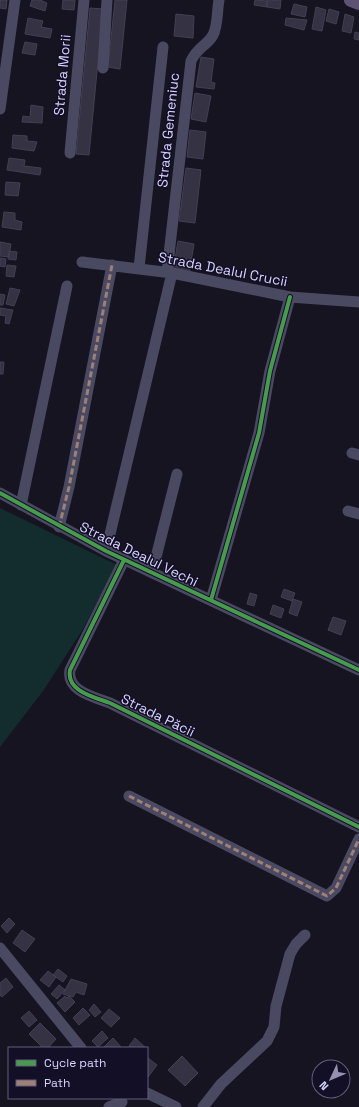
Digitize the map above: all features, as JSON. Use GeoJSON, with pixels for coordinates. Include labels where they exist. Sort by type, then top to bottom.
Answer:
{"type":"FeatureCollection","features":[{"type":"Feature","properties":{"kind":"main road"},"geometry":{"type":"LineString","coordinates":[[351,0],[359,3]]}},
{"type":"Feature","properties":{"kind":"street"},"geometry":{"type":"LineString","coordinates":[[0,109],[15,0]]}},
{"type":"Feature","properties":{"kind":"street","name":"Strada Morii"},"geometry":{"type":"LineString","coordinates":[[70,153],[84,0]]}},
{"type":"Feature","properties":{"kind":"street"},"geometry":{"type":"LineString","coordinates":[[103,68],[107,0]]}},
{"type":"Feature","properties":{"kind":"street","name":"Strada Gemeniuc"},"geometry":{"type":"LineString","coordinates":[[106,552],[170,273],[191,61],[196,51],[209,41],[214,33],[218,0]]}},
{"type":"Feature","properties":{"kind":"street"},"geometry":{"type":"LineString","coordinates":[[139,268],[163,48]]}},
{"type":"Feature","properties":{"kind":"street","name":"Strada Dealul Crucii"},"geometry":{"type":"LineString","coordinates":[[82,262],[170,273],[290,297],[359,302]]}},
{"type":"Feature","properties":{"kind":"street"},"geometry":{"type":"LineString","coordinates":[[59,527],[72,472],[112,265]]}},
{"type":"Feature","properties":{"kind":"street"},"geometry":{"type":"LineString","coordinates":[[21,505],[67,286]]}},
{"type":"Feature","properties":{"kind":"street"},"geometry":{"type":"LineString","coordinates":[[211,600],[259,432],[270,371],[290,297]]}},
{"type":"Feature","properties":{"kind":"street"},"geometry":{"type":"LineString","coordinates":[[152,573],[177,474]]}},
{"type":"Feature","properties":{"kind":"street","name":"Strada Dealul Vechi"},"geometry":{"type":"LineString","coordinates":[[0,493],[106,552],[359,670]]}},
{"type":"Feature","properties":{"kind":"street"},"geometry":{"type":"LineString","coordinates":[[348,511],[359,514]]}},
{"type":"Feature","properties":{"kind":"street","name":"Strada Păcii"},"geometry":{"type":"LineString","coordinates":[[124,560],[70,670],[68,678],[71,684],[78,690],[167,731],[359,828]]}},
{"type":"Feature","properties":{"kind":"street"},"geometry":{"type":"LineString","coordinates":[[129,796],[327,896],[336,888],[359,839]]}},
{"type":"Feature","properties":{"kind":"street"},"geometry":{"type":"LineString","coordinates":[[203,1107],[221,1084],[267,1041],[274,1027],[276,1006],[290,954],[296,944],[305,935]]}},
{"type":"Feature","properties":{"kind":"street"},"geometry":{"type":"LineString","coordinates":[[0,948],[80,1047]]}},
{"type":"Feature","properties":{"kind":"street"},"geometry":{"type":"LineString","coordinates":[[148,1093],[176,1107]]}},
{"type":"Feature","properties":{"kind":"street"},"geometry":{"type":"LineString","coordinates":[[109,1107],[122,1102]]}},
{"type":"Feature","properties":{"kind":"green space"},"geometry":{"type":"Polygon","coordinates":[[[0,508],[117,565],[83,629],[43,691],[0,747],[0,508]]]}},
{"type":"Feature","properties":{"kind":"building"},"geometry":{"type":"Polygon","coordinates":[[[0,0],[7,0],[6,9],[0,8],[0,0]]]}},
{"type":"Feature","properties":{"kind":"building"},"geometry":{"type":"Polygon","coordinates":[[[32,0],[40,0],[47,3],[45,11],[30,6],[32,0]]]}},
{"type":"Feature","properties":{"kind":"building"},"geometry":{"type":"Polygon","coordinates":[[[63,0],[75,0],[74,10],[62,9],[63,0]]]}},
{"type":"Feature","properties":{"kind":"building"},"geometry":{"type":"Polygon","coordinates":[[[115,0],[127,0],[120,69],[108,67],[115,0]]]}},
{"type":"Feature","properties":{"kind":"building"},"geometry":{"type":"Polygon","coordinates":[[[255,0],[267,1],[267,7],[254,5],[255,0]]]}},
{"type":"Feature","properties":{"kind":"building"},"geometry":{"type":"Polygon","coordinates":[[[267,0],[281,0],[280,9],[267,7],[267,0]]]}},
{"type":"Feature","properties":{"kind":"building"},"geometry":{"type":"Polygon","coordinates":[[[294,4],[307,7],[305,17],[291,14],[294,4]]]}},
{"type":"Feature","properties":{"kind":"building"},"geometry":{"type":"Polygon","coordinates":[[[316,7],[326,10],[322,31],[312,29],[316,7]]]}},
{"type":"Feature","properties":{"kind":"building"},"geometry":{"type":"Polygon","coordinates":[[[90,8],[103,9],[89,155],[76,154],[90,8]]]}},
{"type":"Feature","properties":{"kind":"building"},"geometry":{"type":"Polygon","coordinates":[[[329,9],[339,12],[336,24],[326,21],[329,9]]]}},
{"type":"Feature","properties":{"kind":"building"},"geometry":{"type":"Polygon","coordinates":[[[176,14],[194,16],[193,38],[174,36],[176,14]]]}},
{"type":"Feature","properties":{"kind":"building"},"geometry":{"type":"Polygon","coordinates":[[[345,14],[354,17],[351,33],[342,31],[345,14]]]}},
{"type":"Feature","properties":{"kind":"building"},"geometry":{"type":"Polygon","coordinates":[[[28,18],[43,21],[41,27],[52,29],[50,38],[25,34],[28,18]]]}},
{"type":"Feature","properties":{"kind":"building"},"geometry":{"type":"Polygon","coordinates":[[[286,18],[307,20],[304,30],[285,25],[286,18]]]}},
{"type":"Feature","properties":{"kind":"building"},"geometry":{"type":"Polygon","coordinates":[[[355,32],[359,33],[359,40],[354,39],[355,32]]]}},
{"type":"Feature","properties":{"kind":"building"},"geometry":{"type":"Polygon","coordinates":[[[25,42],[37,44],[35,55],[22,53],[25,42]]]}},
{"type":"Feature","properties":{"kind":"building"},"geometry":{"type":"Polygon","coordinates":[[[201,57],[214,59],[211,82],[215,83],[214,89],[196,87],[201,57]]]}},
{"type":"Feature","properties":{"kind":"building"},"geometry":{"type":"Polygon","coordinates":[[[195,93],[211,96],[206,122],[191,119],[195,93]]]}},
{"type":"Feature","properties":{"kind":"building"},"geometry":{"type":"Polygon","coordinates":[[[31,105],[43,107],[42,123],[22,122],[23,116],[30,117],[31,105]]]}},
{"type":"Feature","properties":{"kind":"building"},"geometry":{"type":"Polygon","coordinates":[[[190,130],[206,132],[203,159],[187,157],[190,130]]]}},
{"type":"Feature","properties":{"kind":"building"},"geometry":{"type":"Polygon","coordinates":[[[13,135],[27,136],[27,141],[37,142],[34,151],[12,148],[13,135]]]}},
{"type":"Feature","properties":{"kind":"building"},"geometry":{"type":"Polygon","coordinates":[[[9,158],[25,160],[24,166],[41,168],[40,175],[7,170],[9,158]]]}},
{"type":"Feature","properties":{"kind":"building"},"geometry":{"type":"Polygon","coordinates":[[[186,168],[201,170],[195,223],[179,221],[186,168]]]}},
{"type":"Feature","properties":{"kind":"building"},"geometry":{"type":"Polygon","coordinates":[[[6,182],[20,183],[18,196],[5,195],[6,182]]]}},
{"type":"Feature","properties":{"kind":"building"},"geometry":{"type":"Polygon","coordinates":[[[4,212],[15,213],[15,220],[22,222],[21,230],[2,227],[4,212]]]}},
{"type":"Feature","properties":{"kind":"building"},"geometry":{"type":"Polygon","coordinates":[[[178,241],[194,244],[189,274],[173,271],[178,241]]]}},
{"type":"Feature","properties":{"kind":"building"},"geometry":{"type":"Polygon","coordinates":[[[0,242],[11,244],[9,257],[0,256],[0,242]]]}},
{"type":"Feature","properties":{"kind":"building"},"geometry":{"type":"Polygon","coordinates":[[[9,251],[17,252],[16,260],[8,259],[9,251]]]}},
{"type":"Feature","properties":{"kind":"building"},"geometry":{"type":"Polygon","coordinates":[[[0,258],[6,259],[5,267],[0,266],[0,258]]]}},
{"type":"Feature","properties":{"kind":"building"},"geometry":{"type":"Polygon","coordinates":[[[7,265],[16,266],[14,277],[6,276],[7,265]]]}},
{"type":"Feature","properties":{"kind":"building"},"geometry":{"type":"Polygon","coordinates":[[[10,288],[20,290],[14,306],[6,304],[10,288]]]}},
{"type":"Feature","properties":{"kind":"building"},"geometry":{"type":"Polygon","coordinates":[[[0,294],[5,295],[3,305],[0,305],[0,294]]]}},
{"type":"Feature","properties":{"kind":"building"},"geometry":{"type":"Polygon","coordinates":[[[0,308],[13,310],[9,324],[5,323],[6,316],[0,315],[0,308]]]}},
{"type":"Feature","properties":{"kind":"building"},"geometry":{"type":"Polygon","coordinates":[[[0,362],[4,362],[3,374],[0,374],[0,362]]]}},
{"type":"Feature","properties":{"kind":"building"},"geometry":{"type":"Polygon","coordinates":[[[284,589],[295,593],[292,601],[281,597],[284,589]]]}},
{"type":"Feature","properties":{"kind":"building"},"geometry":{"type":"Polygon","coordinates":[[[250,593],[257,595],[254,606],[247,604],[250,593]]]}},
{"type":"Feature","properties":{"kind":"building"},"geometry":{"type":"Polygon","coordinates":[[[293,599],[302,602],[297,616],[289,613],[293,599]]]}},
{"type":"Feature","properties":{"kind":"building"},"geometry":{"type":"Polygon","coordinates":[[[273,605],[284,609],[281,618],[270,614],[273,605]]]}},
{"type":"Feature","properties":{"kind":"building"},"geometry":{"type":"Polygon","coordinates":[[[333,617],[346,621],[341,635],[328,630],[333,617]]]}},
{"type":"Feature","properties":{"kind":"building"},"geometry":{"type":"Polygon","coordinates":[[[9,918],[15,924],[7,933],[1,926],[9,918]]]}},
{"type":"Feature","properties":{"kind":"building"},"geometry":{"type":"Polygon","coordinates":[[[22,930],[35,939],[25,952],[13,943],[22,930]]]}},
{"type":"Feature","properties":{"kind":"building"},"geometry":{"type":"Polygon","coordinates":[[[58,969],[67,976],[63,982],[53,975],[58,969]]]}},
{"type":"Feature","properties":{"kind":"building"},"geometry":{"type":"Polygon","coordinates":[[[48,971],[56,977],[49,987],[40,980],[48,971]]]}},
{"type":"Feature","properties":{"kind":"building"},"geometry":{"type":"Polygon","coordinates":[[[6,978],[13,987],[2,997],[0,995],[0,983],[6,978]]]}},
{"type":"Feature","properties":{"kind":"building"},"geometry":{"type":"Polygon","coordinates":[[[71,979],[87,984],[84,995],[76,992],[73,997],[63,994],[71,979]]]}},
{"type":"Feature","properties":{"kind":"building"},"geometry":{"type":"Polygon","coordinates":[[[59,985],[65,990],[57,999],[51,994],[59,985]]]}},
{"type":"Feature","properties":{"kind":"building"},"geometry":{"type":"Polygon","coordinates":[[[65,996],[67,998],[69,996],[75,1002],[65,1012],[57,1003],[65,996]]]}},
{"type":"Feature","properties":{"kind":"building"},"geometry":{"type":"Polygon","coordinates":[[[94,1004],[101,1012],[95,1017],[89,1010],[94,1004]]]}},
{"type":"Feature","properties":{"kind":"building"},"geometry":{"type":"Polygon","coordinates":[[[83,1008],[90,1015],[79,1025],[73,1018],[83,1008]]]}},
{"type":"Feature","properties":{"kind":"building"},"geometry":{"type":"Polygon","coordinates":[[[109,1009],[120,1018],[111,1027],[101,1018],[109,1009]]]}},
{"type":"Feature","properties":{"kind":"building"},"geometry":{"type":"Polygon","coordinates":[[[29,1011],[37,1020],[29,1027],[21,1018],[29,1011]]]}},
{"type":"Feature","properties":{"kind":"building"},"geometry":{"type":"Polygon","coordinates":[[[40,1023],[56,1039],[49,1047],[42,1047],[29,1034],[40,1023]]]}},
{"type":"Feature","properties":{"kind":"building"},"geometry":{"type":"Polygon","coordinates":[[[102,1031],[108,1038],[98,1047],[92,1041],[102,1031]]]}},
{"type":"Feature","properties":{"kind":"building"},"geometry":{"type":"Polygon","coordinates":[[[113,1038],[121,1047],[104,1047],[113,1038]]]}},
{"type":"Feature","properties":{"kind":"building"},"geometry":{"type":"Polygon","coordinates":[[[135,1038],[145,1047],[130,1047],[129,1046],[135,1038]]]}},
{"type":"Feature","properties":{"kind":"building"},"geometry":{"type":"Polygon","coordinates":[[[182,1056],[198,1073],[185,1086],[168,1070],[182,1056]]]}},
{"type":"Feature","properties":{"kind":"building"},"geometry":{"type":"Polygon","coordinates":[[[148,1058],[157,1065],[148,1077],[148,1058]]]}},
{"type":"Feature","properties":{"kind":"marked path"},"geometry":{"type":"LineString","coordinates":[[59,527],[69,487],[112,265]]}},
{"type":"Feature","properties":{"kind":"marked path"},"geometry":{"type":"LineString","coordinates":[[129,796],[327,896],[336,888],[359,839]]}},
{"type":"Feature","properties":{"kind":"cycle path"},"geometry":{"type":"LineString","coordinates":[[211,600],[259,433],[270,371],[290,297]]}},
{"type":"Feature","properties":{"kind":"cycle path"},"geometry":{"type":"LineString","coordinates":[[0,493],[106,551],[359,670]]}},
{"type":"Feature","properties":{"kind":"cycle path"},"geometry":{"type":"LineString","coordinates":[[124,560],[70,670],[72,683],[82,692],[110,703],[359,827]]}}]}
